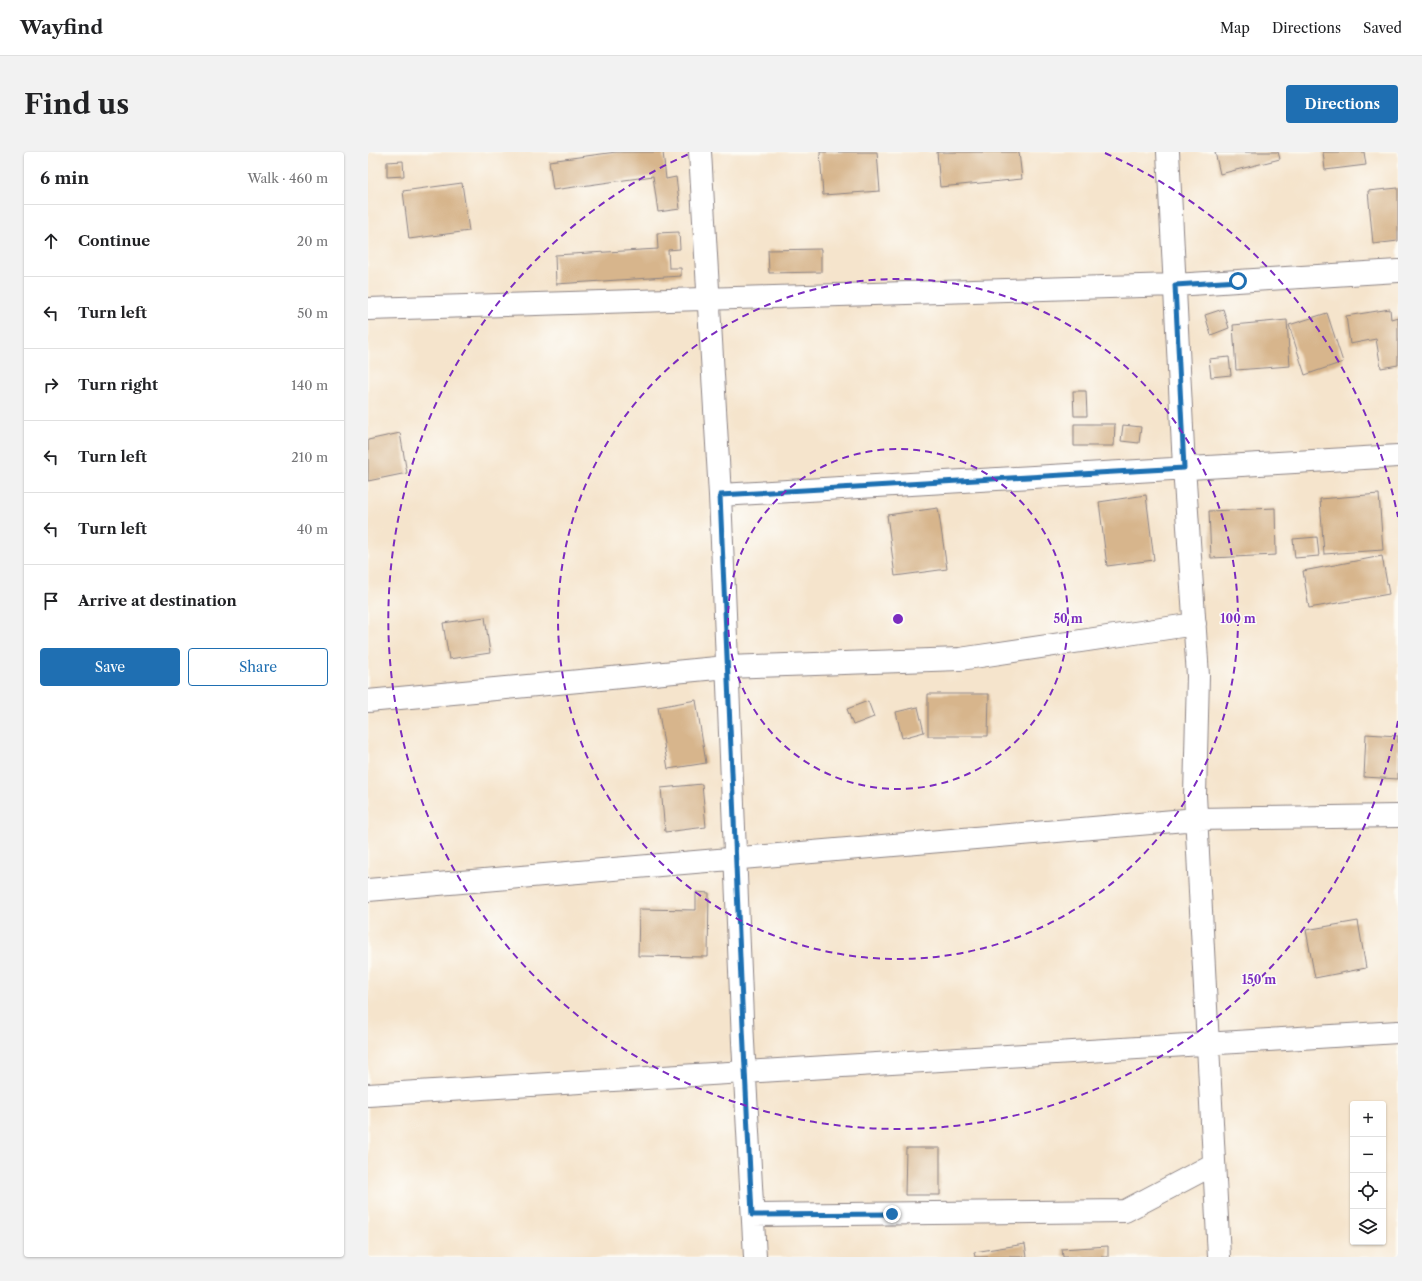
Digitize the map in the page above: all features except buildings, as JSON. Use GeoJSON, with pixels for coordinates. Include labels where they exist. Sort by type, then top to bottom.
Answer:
{"type":"FeatureCollection","features":[{"type":"Feature","properties":{"kind":"street"},"geometry":{"type":"LineString","coordinates":[[700,152],[720,495],[745,1072],[755,1257]]}},
{"type":"Feature","properties":{"kind":"street"},"geometry":{"type":"LineString","coordinates":[[1168,152],[1184,468],[1198,676],[1195,795],[1219,1257]]}},
{"type":"Feature","properties":{"kind":"street"},"geometry":{"type":"LineString","coordinates":[[368,309],[1175,285],[1398,271]]}},
{"type":"Feature","properties":{"kind":"street"},"geometry":{"type":"LineString","coordinates":[[720,495],[1398,456]]}},
{"type":"Feature","properties":{"kind":"street"},"geometry":{"type":"LineString","coordinates":[[368,701],[727,667],[960,659],[1195,624]]}},
{"type":"Feature","properties":{"kind":"street"},"geometry":{"type":"LineString","coordinates":[[368,890],[1196,819],[1398,816]]}},
{"type":"Feature","properties":{"kind":"street"},"geometry":{"type":"LineString","coordinates":[[368,1095],[1398,1032]]}},
{"type":"Feature","properties":{"kind":"street"},"geometry":{"type":"LineString","coordinates":[[752,1215],[1125,1211],[1214,1164]]}},
{"type":"Feature","properties":{"kind":"route"},"geometry":{"type":"LineString","coordinates":[[892,1214],[752,1215],[720,495],[1184,468],[1175,285],[1238,281]]}}]}
